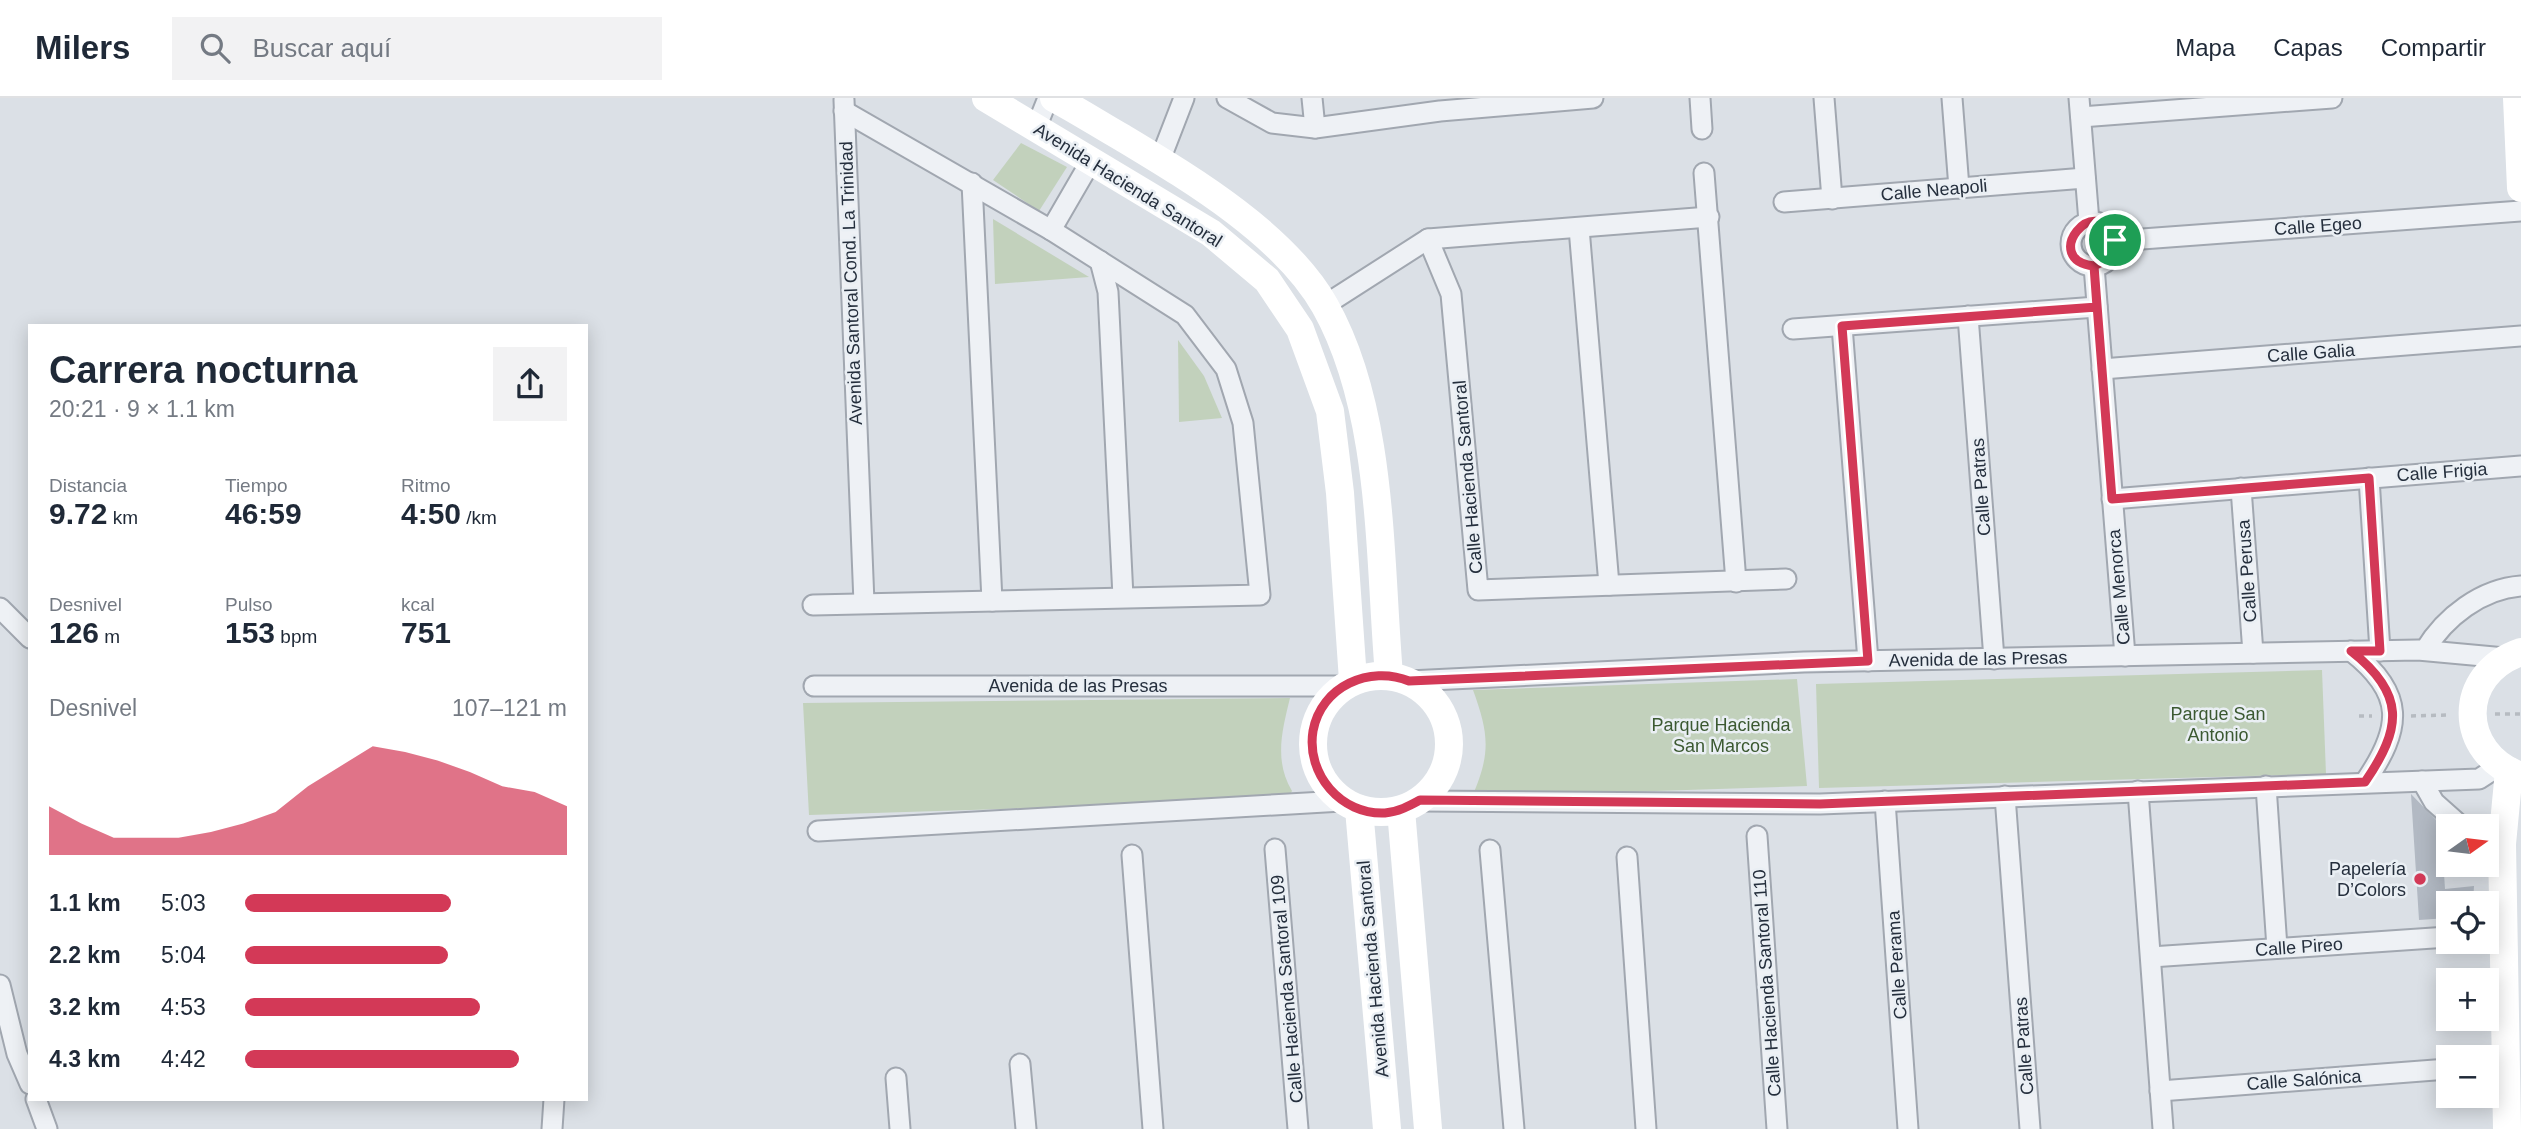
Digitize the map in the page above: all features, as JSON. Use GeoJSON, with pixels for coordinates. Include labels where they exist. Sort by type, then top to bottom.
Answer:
{"type":"FeatureCollection","features":[{"type":"Feature","properties":{"kind":"street","name":"Avenida Hacienda Santoral"},"geometry":{"type":"LineString","coordinates":[[986,98],[1211,233],[1266,280],[1300,329],[1330,411],[1340,493],[1347,683]]}},
{"type":"Feature","properties":{"kind":"street"},"geometry":{"type":"LineString","coordinates":[[1036,128],[1048,98]]}},
{"type":"Feature","properties":{"kind":"street","name":"Avenida Hacienda Santoral"},"geometry":{"type":"LineString","coordinates":[[1054,98],[1160,160],[1252,224],[1302,274],[1325,305],[1344,347],[1359,396],[1372,454],[1399,678]]}},
{"type":"Feature","properties":{"kind":"street"},"geometry":{"type":"LineString","coordinates":[[1160,160],[1184,98]]}},
{"type":"Feature","properties":{"kind":"street"},"geometry":{"type":"LineString","coordinates":[[1227,98],[1272,123],[1315,128],[1440,104],[1593,98]]}},
{"type":"Feature","properties":{"kind":"street"},"geometry":{"type":"LineString","coordinates":[[1312,98],[1315,128]]}},
{"type":"Feature","properties":{"kind":"street"},"geometry":{"type":"LineString","coordinates":[[1700,98],[1702,129]]}},
{"type":"Feature","properties":{"kind":"street"},"geometry":{"type":"LineString","coordinates":[[1824,98],[1832,198]]}},
{"type":"Feature","properties":{"kind":"street"},"geometry":{"type":"LineString","coordinates":[[1952,98],[1959,188]]}},
{"type":"Feature","properties":{"kind":"street"},"geometry":{"type":"LineString","coordinates":[[2089,222],[2080,108],[2332,98]]}},
{"type":"Feature","properties":{"kind":"street"},"geometry":{"type":"LineString","coordinates":[[2517,98],[2521,188]]}},
{"type":"Feature","properties":{"kind":"street","name":"Avenida Santoral Cond. La Trinidad"},"geometry":{"type":"LineString","coordinates":[[813,605],[1260,594],[1244,423],[1226,369],[1185,315],[844,104]]}},
{"type":"Feature","properties":{"kind":"street","name":"Avenida Santoral Cond. La Trinidad"},"geometry":{"type":"LineString","coordinates":[[844,104],[864,603]]}},
{"type":"Feature","properties":{"kind":"street"},"geometry":{"type":"LineString","coordinates":[[1051,230],[1091,161]]}},
{"type":"Feature","properties":{"kind":"street"},"geometry":{"type":"LineString","coordinates":[[1704,173],[1736,582]]}},
{"type":"Feature","properties":{"kind":"street","name":"Calle Neapoli"},"geometry":{"type":"LineString","coordinates":[[1784,202],[2085,178]]}},
{"type":"Feature","properties":{"kind":"street"},"geometry":{"type":"LineString","coordinates":[[972,183],[992,601]]}},
{"type":"Feature","properties":{"kind":"street","name":"Calle Egeo"},"geometry":{"type":"LineString","coordinates":[[2115,240],[2521,211]]}},
{"type":"Feature","properties":{"kind":"street"},"geometry":{"type":"LineString","coordinates":[[1325,305],[1428,239],[1709,217]]}},
{"type":"Feature","properties":{"kind":"street"},"geometry":{"type":"LineString","coordinates":[[2089,222],[2102,224],[2115,240],[2110,258],[2094,266],[2080,262],[2075,257],[2071,243],[2076,229],[2089,222]]}},
{"type":"Feature","properties":{"kind":"street"},"geometry":{"type":"LineString","coordinates":[[1579,228],[1609,585]]}},
{"type":"Feature","properties":{"kind":"street","name":"Calle Hacienda Santoral"},"geometry":{"type":"LineString","coordinates":[[1428,239],[1451,294],[1478,590],[1786,579]]}},
{"type":"Feature","properties":{"kind":"street"},"geometry":{"type":"LineString","coordinates":[[1101,261],[1108,292],[1124,597]]}},
{"type":"Feature","properties":{"kind":"street","name":"Calle Menorca"},"geometry":{"type":"LineString","coordinates":[[2094,266],[2125,656]]}},
{"type":"Feature","properties":{"kind":"street"},"geometry":{"type":"LineString","coordinates":[[1793,330],[2097,307]]}},
{"type":"Feature","properties":{"kind":"street","name":"Calle Patras"},"geometry":{"type":"LineString","coordinates":[[1968,316],[1994,659]]}},
{"type":"Feature","properties":{"kind":"street"},"geometry":{"type":"LineString","coordinates":[[1842,326],[1868,661]]}},
{"type":"Feature","properties":{"kind":"street","name":"Calle Galia"},"geometry":{"type":"LineString","coordinates":[[2102,369],[2521,337]]}},
{"type":"Feature","properties":{"kind":"street","name":"Calle Frigia"},"geometry":{"type":"LineString","coordinates":[[2112,499],[2521,466]]}},
{"type":"Feature","properties":{"kind":"street"},"geometry":{"type":"LineString","coordinates":[[2369,478],[2380,651]]}},
{"type":"Feature","properties":{"kind":"street","name":"Calle Perusa"},"geometry":{"type":"LineString","coordinates":[[2241,488],[2253,653]]}},
{"type":"Feature","properties":{"kind":"street"},"geometry":{"type":"LineString","coordinates":[[2425,650],[2437,630],[2474,601],[2521,586]]}},
{"type":"Feature","properties":{"kind":"street"},"geometry":{"type":"LineString","coordinates":[[2,613],[28,636]]}},
{"type":"Feature","properties":{"kind":"street"},"geometry":{"type":"LineString","coordinates":[[2351,651],[2373,668],[2387,691],[2394,716],[2391,736],[2382,758],[2365,782]]}},
{"type":"Feature","properties":{"kind":"street","name":"Avenida de las Presas"},"geometry":{"type":"LineString","coordinates":[[1399,678],[1868,661],[2351,651],[2517,652]]}},
{"type":"Feature","properties":{"kind":"street"},"geometry":{"type":"LineString","coordinates":[[2510,771],[2480,744],[2473,715],[2478,688],[2485,676],[2517,652]]}},
{"type":"Feature","properties":{"kind":"street"},"geometry":{"type":"LineString","coordinates":[[1351,805],[1324,782],[1313,757],[1313,730],[1323,705],[1347,683],[1370,675],[1399,678],[1429,695],[1443,715],[1449,738],[1447,762],[1437,783],[1410,805]]}},
{"type":"Feature","properties":{"kind":"street","name":"Avenida de las Presas"},"geometry":{"type":"LineString","coordinates":[[814,686],[1347,683]]}},
{"type":"Feature","properties":{"kind":"street"},"geometry":{"type":"LineString","coordinates":[[818,831],[1351,805],[1387,813],[1410,805],[1820,804],[2479,779],[2510,771]]}},
{"type":"Feature","properties":{"kind":"street"},"geometry":{"type":"LineString","coordinates":[[2499,825],[2510,771]]}},
{"type":"Feature","properties":{"kind":"street"},"geometry":{"type":"LineString","coordinates":[[2422,780],[2434,802],[2447,814]]}},
{"type":"Feature","properties":{"kind":"street"},"geometry":{"type":"LineString","coordinates":[[2266,786],[2277,948]]}},
{"type":"Feature","properties":{"kind":"street"},"geometry":{"type":"LineString","coordinates":[[2138,791],[2163,1129]]}},
{"type":"Feature","properties":{"kind":"street","name":"Calle Patras"},"geometry":{"type":"LineString","coordinates":[[2006,796],[2030,1129]]}},
{"type":"Feature","properties":{"kind":"street","name":"Calle Perama"},"geometry":{"type":"LineString","coordinates":[[1885,801],[1908,1129]]}},
{"type":"Feature","properties":{"kind":"street","name":"Avenida Hacienda Santoral"},"geometry":{"type":"LineString","coordinates":[[1351,805],[1387,1129]]}},
{"type":"Feature","properties":{"kind":"street"},"geometry":{"type":"LineString","coordinates":[[1410,805],[1421,1042],[1428,1129]]}},
{"type":"Feature","properties":{"kind":"street","name":"Calle Hacienda Santoral 110"},"geometry":{"type":"LineString","coordinates":[[1757,836],[1777,1129]]}},
{"type":"Feature","properties":{"kind":"street","name":"Calle Hacienda Santoral 109"},"geometry":{"type":"LineString","coordinates":[[1275,849],[1298,1129]]}},
{"type":"Feature","properties":{"kind":"street"},"geometry":{"type":"LineString","coordinates":[[1490,850],[1514,1129]]}},
{"type":"Feature","properties":{"kind":"street"},"geometry":{"type":"LineString","coordinates":[[1132,855],[1153,1129]]}},
{"type":"Feature","properties":{"kind":"street"},"geometry":{"type":"LineString","coordinates":[[1626,857],[1646,1129]]}},
{"type":"Feature","properties":{"kind":"street","name":"Calle Pireo"},"geometry":{"type":"LineString","coordinates":[[2151,957],[2436,938]]}},
{"type":"Feature","properties":{"kind":"street"},"geometry":{"type":"LineString","coordinates":[[2495,954],[2496,1045]]}},
{"type":"Feature","properties":{"kind":"street"},"geometry":{"type":"LineString","coordinates":[[0,985],[17,1054],[28,1079]]}},
{"type":"Feature","properties":{"kind":"street"},"geometry":{"type":"LineString","coordinates":[[1380,1047],[1421,1042]]}},
{"type":"Feature","properties":{"kind":"street"},"geometry":{"type":"LineString","coordinates":[[1020,1064],[1026,1129]]}},
{"type":"Feature","properties":{"kind":"street","name":"Calle Salónica"},"geometry":{"type":"LineString","coordinates":[[2160,1091],[2436,1070]]}},
{"type":"Feature","properties":{"kind":"street"},"geometry":{"type":"LineString","coordinates":[[896,1078],[900,1129]]}},
{"type":"Feature","properties":{"kind":"street"},"geometry":{"type":"LineString","coordinates":[[2499,1082],[2507,1129]]}},
{"type":"Feature","properties":{"kind":"street"},"geometry":{"type":"LineString","coordinates":[[37,1101],[47,1129]]}},
{"type":"Feature","properties":{"kind":"street"},"geometry":{"type":"LineString","coordinates":[[552,1129],[554,1101]]}},
{"type":"Feature","properties":{"kind":"path"},"geometry":{"type":"LineString","coordinates":[[2359,716],[2521,714]]}},
{"type":"Feature","properties":{"kind":"green space"},"geometry":{"type":"Polygon","coordinates":[[[1021,143],[1067,167],[1039,211],[993,180],[1021,143]]]}},
{"type":"Feature","properties":{"kind":"green space"},"geometry":{"type":"Polygon","coordinates":[[[993,219],[1089,277],[995,284],[993,219]]]}},
{"type":"Feature","properties":{"kind":"green space"},"geometry":{"type":"Polygon","coordinates":[[[1178,340],[1204,376],[1222,418],[1179,422],[1178,340]]]}},
{"type":"Feature","properties":{"kind":"green space","name":"Parque San Antonio"},"geometry":{"type":"Polygon","coordinates":[[[2322,670],[2326,774],[1819,788],[1816,684],[2322,670]]]}},
{"type":"Feature","properties":{"kind":"green space","name":"Parque Hacienda San Marcos"},"geometry":{"type":"Polygon","coordinates":[[[1797,679],[1807,786],[1472,797],[1482,768],[1486,744],[1473,690],[1797,679]]]}},
{"type":"Feature","properties":{"kind":"green space"},"geometry":{"type":"Polygon","coordinates":[[[1290,698],[1281,746],[1283,768],[1292,791],[1287,800],[809,815],[803,703],[1290,698]]]}},
{"type":"Feature","properties":{"kind":"building"},"geometry":{"type":"Polygon","coordinates":[[[2411,794],[2436,820],[2436,877],[2444,877],[2445,889],[2474,886],[2474,891],[2436,891],[2436,919],[2419,920],[2411,794]]]}},
{"type":"Feature","properties":{"kind":"place","name":"Papelería D’Colors"},"geometry":{"type":"Point","coordinates":[2420,879]}},
{"type":"Feature","properties":{"kind":"route"},"geometry":{"type":"LineString","coordinates":[[2115,240],[2108,228],[2096,222],[2089,222],[2076,229],[2071,243],[2071,250],[2080,262],[2094,266],[2112,499],[2369,478],[2380,651],[2351,651],[2373,668],[2387,691],[2394,716],[2391,736],[2382,758],[2365,782],[1820,804],[1420,800],[1401,810],[1387,813],[1359,809],[1342,801],[1324,782],[1313,757],[1313,730],[1323,705],[1342,686],[1370,675],[1389,675],[1409,681],[1868,661],[1842,326],[2097,307],[2094,266],[2110,258],[2115,240]]}}]}
